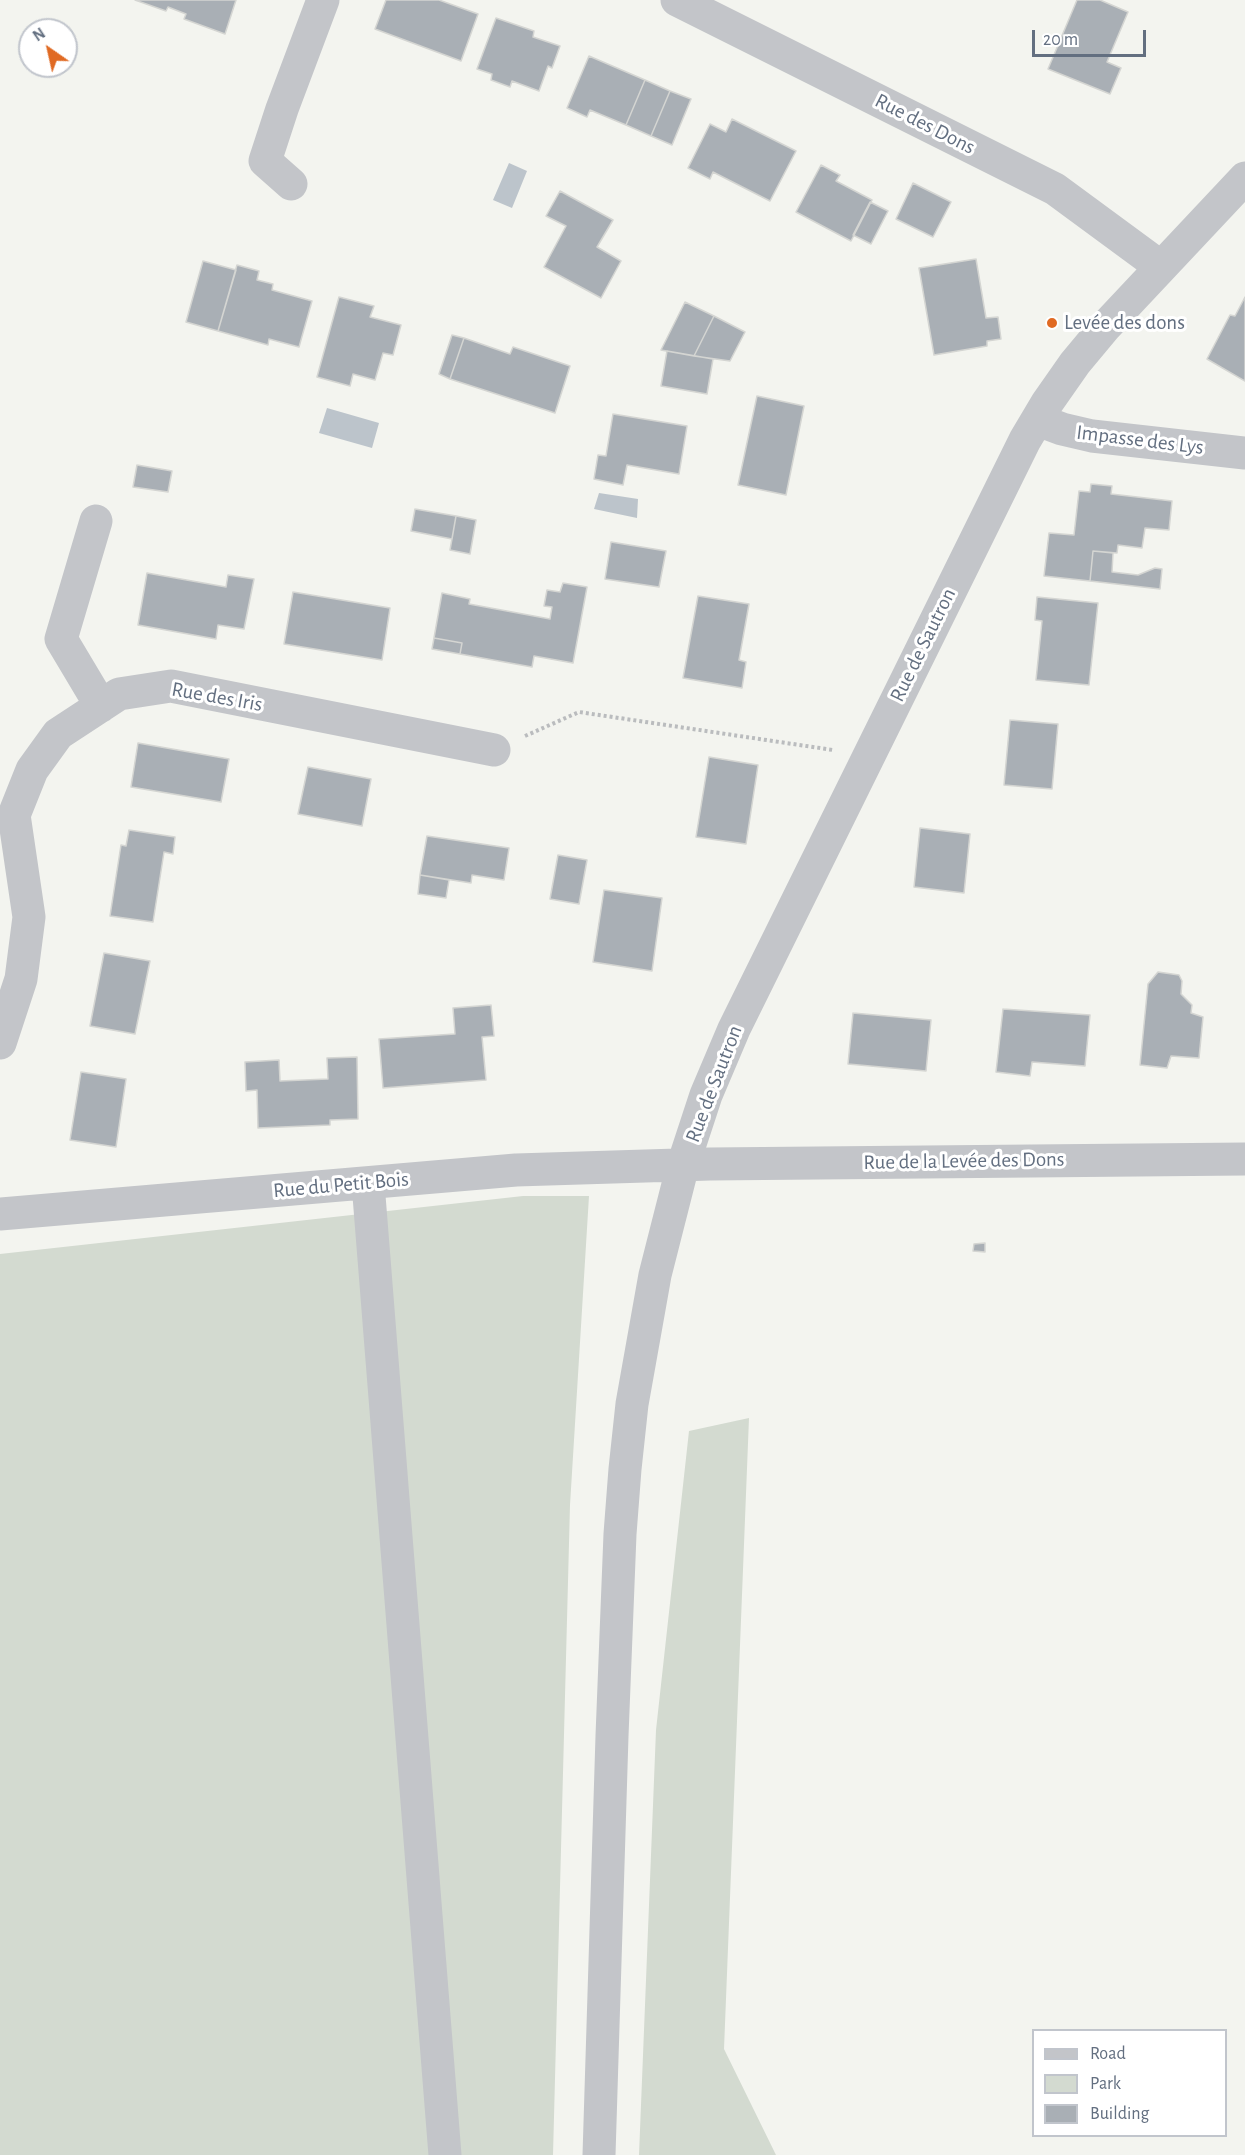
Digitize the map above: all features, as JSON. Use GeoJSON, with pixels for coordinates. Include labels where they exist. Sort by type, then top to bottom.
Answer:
{"type":"FeatureCollection","features":[{"type":"Feature","properties":{"kind":"street"},"geometry":{"type":"LineString","coordinates":[[291,183],[266,161],[282,109],[323,0]]}},
{"type":"Feature","properties":{"kind":"street","name":"Rue des Dons"},"geometry":{"type":"LineString","coordinates":[[677,0],[1055,189],[1161,267]]}},
{"type":"Feature","properties":{"kind":"street","name":"Rue de Sautron"},"geometry":{"type":"LineString","coordinates":[[599,2155],[620,1534],[632,1404],[655,1275],[683,1165],[706,1095],[734,1029],[1018,453],[1075,363],[1105,327],[1245,178]]}},
{"type":"Feature","properties":{"kind":"street","name":"Impasse des Lys"},"geometry":{"type":"LineString","coordinates":[[1038,420],[1062,429],[1092,436],[1245,453]]}},
{"type":"Feature","properties":{"kind":"street"},"geometry":{"type":"LineString","coordinates":[[96,521],[61,639],[101,706]]}},
{"type":"Feature","properties":{"kind":"street","name":"Rue des Iris"},"geometry":{"type":"LineString","coordinates":[[0,1043],[21,979],[29,917],[14,815],[32,770],[58,734],[119,694],[171,686],[494,750]]}},
{"type":"Feature","properties":{"kind":"street","name":"Rue de la Levée des Dons"},"geometry":{"type":"LineString","coordinates":[[683,1165],[1245,1159]]}},
{"type":"Feature","properties":{"kind":"street","name":"Rue du Petit Bois"},"geometry":{"type":"LineString","coordinates":[[0,1214],[516,1170],[683,1165]]}},
{"type":"Feature","properties":{"kind":"street"},"geometry":{"type":"LineString","coordinates":[[368,1183],[444,2155]]}},
{"type":"Feature","properties":{"kind":"path"},"geometry":{"type":"LineString","coordinates":[[494,750],[579,711],[842,752]]}},
{"type":"Feature","properties":{"kind":"green space"},"geometry":{"type":"Polygon","coordinates":[[[523,1196],[589,1196],[570,1505],[553,2155],[0,2155],[0,1254],[523,1196]]]}},
{"type":"Feature","properties":{"kind":"green space"},"geometry":{"type":"Polygon","coordinates":[[[749,1418],[724,2049],[776,2155],[639,2155],[656,1730],[689,1431],[749,1418]]]}},
{"type":"Feature","properties":{"kind":"shaded area"},"geometry":{"type":"Polygon","coordinates":[[[509,163],[527,171],[512,208],[493,200],[509,163]]]}},
{"type":"Feature","properties":{"kind":"shaded area"},"geometry":{"type":"Polygon","coordinates":[[[327,408],[379,423],[372,448],[319,433],[327,408]]]}},
{"type":"Feature","properties":{"kind":"shaded area"},"geometry":{"type":"Polygon","coordinates":[[[599,493],[638,499],[637,518],[594,509],[599,493]]]}},
{"type":"Feature","properties":{"kind":"building"},"geometry":{"type":"Polygon","coordinates":[[[135,0],[236,0],[225,34],[184,19],[186,14],[168,7],[166,11],[135,0]]]}},
{"type":"Feature","properties":{"kind":"building"},"geometry":{"type":"Polygon","coordinates":[[[386,0],[439,0],[478,14],[461,61],[375,29],[386,0]]]}},
{"type":"Feature","properties":{"kind":"building"},"geometry":{"type":"Polygon","coordinates":[[[1077,0],[1100,0],[1128,12],[1107,62],[1121,68],[1110,94],[1048,69],[1077,0]]]}},
{"type":"Feature","properties":{"kind":"building"},"geometry":{"type":"Polygon","coordinates":[[[496,18],[534,31],[533,37],[560,46],[552,68],[548,66],[539,91],[512,81],[510,87],[491,80],[492,74],[477,69],[496,18]]]}},
{"type":"Feature","properties":{"kind":"building"},"geometry":{"type":"Polygon","coordinates":[[[589,56],[645,80],[626,125],[590,110],[587,117],[567,108],[589,56]]]}},
{"type":"Feature","properties":{"kind":"building"},"geometry":{"type":"Polygon","coordinates":[[[645,80],[670,91],[651,136],[626,125],[645,80]]]}},
{"type":"Feature","properties":{"kind":"building"},"geometry":{"type":"Polygon","coordinates":[[[670,91],[691,99],[672,145],[651,136],[670,91]]]}},
{"type":"Feature","properties":{"kind":"building"},"geometry":{"type":"Polygon","coordinates":[[[732,119],[796,151],[770,201],[713,172],[710,179],[688,168],[710,124],[726,132],[732,119]]]}},
{"type":"Feature","properties":{"kind":"building"},"geometry":{"type":"Polygon","coordinates":[[[821,165],[840,175],[836,181],[872,200],[851,241],[796,212],[821,165]]]}},
{"type":"Feature","properties":{"kind":"building"},"geometry":{"type":"Polygon","coordinates":[[[913,183],[951,202],[933,237],[896,219],[913,183]]]}},
{"type":"Feature","properties":{"kind":"building"},"geometry":{"type":"Polygon","coordinates":[[[560,191],[613,220],[597,247],[621,261],[601,298],[544,267],[566,226],[546,216],[560,191]]]}},
{"type":"Feature","properties":{"kind":"building"},"geometry":{"type":"Polygon","coordinates":[[[870,202],[888,211],[871,244],[853,235],[870,202]]]}},
{"type":"Feature","properties":{"kind":"building"},"geometry":{"type":"Polygon","coordinates":[[[976,259],[986,318],[998,317],[1001,339],[987,341],[987,346],[934,355],[919,268],[976,259]]]}},
{"type":"Feature","properties":{"kind":"building"},"geometry":{"type":"Polygon","coordinates":[[[203,261],[236,270],[218,331],[186,322],[203,261]]]}},
{"type":"Feature","properties":{"kind":"building"},"geometry":{"type":"Polygon","coordinates":[[[237,265],[259,271],[257,280],[273,284],[272,290],[312,301],[299,347],[269,339],[268,345],[218,331],[237,265]]]}},
{"type":"Feature","properties":{"kind":"building"},"geometry":{"type":"Polygon","coordinates":[[[339,297],[374,306],[370,317],[401,325],[393,355],[383,353],[375,380],[353,374],[350,386],[317,377],[339,297]]]}},
{"type":"Feature","properties":{"kind":"building"},"geometry":{"type":"Polygon","coordinates":[[[1245,297],[1245,381],[1207,359],[1230,315],[1235,316],[1245,297]]]}},
{"type":"Feature","properties":{"kind":"building"},"geometry":{"type":"Polygon","coordinates":[[[685,302],[714,316],[694,356],[661,350],[685,302]]]}},
{"type":"Feature","properties":{"kind":"building"},"geometry":{"type":"Polygon","coordinates":[[[714,316],[745,332],[730,361],[694,356],[714,316]]]}},
{"type":"Feature","properties":{"kind":"building"},"geometry":{"type":"Polygon","coordinates":[[[452,335],[464,338],[450,379],[439,374],[452,335]]]}},
{"type":"Feature","properties":{"kind":"building"},"geometry":{"type":"Polygon","coordinates":[[[464,338],[510,354],[513,347],[570,366],[555,413],[450,379],[464,338]]]}},
{"type":"Feature","properties":{"kind":"building"},"geometry":{"type":"Polygon","coordinates":[[[667,351],[713,359],[707,394],[661,386],[667,351]]]}},
{"type":"Feature","properties":{"kind":"building"},"geometry":{"type":"Polygon","coordinates":[[[757,396],[804,406],[786,495],[738,485],[757,396]]]}},
{"type":"Feature","properties":{"kind":"building"},"geometry":{"type":"Polygon","coordinates":[[[613,414],[687,426],[679,474],[627,465],[623,485],[594,479],[598,455],[606,456],[613,414]]]}},
{"type":"Feature","properties":{"kind":"building"},"geometry":{"type":"Polygon","coordinates":[[[137,465],[172,471],[168,492],[133,487],[137,465]]]}},
{"type":"Feature","properties":{"kind":"building"},"geometry":{"type":"Polygon","coordinates":[[[1091,484],[1112,486],[1111,494],[1172,501],[1169,530],[1145,528],[1142,548],[1118,545],[1117,553],[1093,551],[1090,581],[1044,576],[1049,533],[1074,535],[1079,491],[1090,492],[1091,484]]]}},
{"type":"Feature","properties":{"kind":"building"},"geometry":{"type":"Polygon","coordinates":[[[415,509],[456,516],[452,539],[411,531],[415,509]]]}},
{"type":"Feature","properties":{"kind":"building"},"geometry":{"type":"Polygon","coordinates":[[[456,516],[476,520],[470,554],[450,550],[456,516]]]}},
{"type":"Feature","properties":{"kind":"building"},"geometry":{"type":"Polygon","coordinates":[[[611,542],[666,551],[659,587],[605,579],[611,542]]]}},
{"type":"Feature","properties":{"kind":"building"},"geometry":{"type":"Polygon","coordinates":[[[1093,551],[1113,553],[1112,572],[1138,575],[1155,568],[1162,569],[1160,589],[1090,581],[1093,551]]]}},
{"type":"Feature","properties":{"kind":"building"},"geometry":{"type":"Polygon","coordinates":[[[147,573],[226,587],[228,575],[254,579],[244,629],[218,625],[216,639],[138,625],[147,573]]]}},
{"type":"Feature","properties":{"kind":"building"},"geometry":{"type":"Polygon","coordinates":[[[563,583],[587,587],[573,663],[534,656],[532,667],[460,654],[462,643],[434,638],[442,593],[470,599],[469,604],[550,619],[552,607],[544,606],[547,590],[560,592],[563,583]]]}},
{"type":"Feature","properties":{"kind":"building"},"geometry":{"type":"Polygon","coordinates":[[[293,592],[390,608],[382,660],[284,644],[293,592]]]}},
{"type":"Feature","properties":{"kind":"building"},"geometry":{"type":"Polygon","coordinates":[[[698,596],[749,604],[739,660],[746,662],[742,688],[683,678],[698,596]]]}},
{"type":"Feature","properties":{"kind":"building"},"geometry":{"type":"Polygon","coordinates":[[[1037,597],[1098,603],[1089,685],[1036,680],[1042,621],[1035,620],[1037,597]]]}},
{"type":"Feature","properties":{"kind":"building"},"geometry":{"type":"Polygon","coordinates":[[[434,638],[462,643],[460,654],[432,649],[434,638]]]}},
{"type":"Feature","properties":{"kind":"building"},"geometry":{"type":"Polygon","coordinates":[[[1010,720],[1058,724],[1052,789],[1004,785],[1010,720]]]}},
{"type":"Feature","properties":{"kind":"building"},"geometry":{"type":"Polygon","coordinates":[[[138,743],[229,759],[221,802],[131,787],[138,743]]]}},
{"type":"Feature","properties":{"kind":"building"},"geometry":{"type":"Polygon","coordinates":[[[709,757],[758,765],[746,844],[696,837],[709,757]]]}},
{"type":"Feature","properties":{"kind":"building"},"geometry":{"type":"Polygon","coordinates":[[[308,767],[371,779],[362,826],[298,814],[308,767]]]}},
{"type":"Feature","properties":{"kind":"building"},"geometry":{"type":"Polygon","coordinates":[[[920,828],[970,834],[964,893],[914,887],[920,828]]]}},
{"type":"Feature","properties":{"kind":"building"},"geometry":{"type":"Polygon","coordinates":[[[129,830],[175,837],[173,854],[164,852],[153,922],[110,916],[121,845],[126,846],[129,830]]]}},
{"type":"Feature","properties":{"kind":"building"},"geometry":{"type":"Polygon","coordinates":[[[427,836],[509,848],[504,880],[472,875],[471,883],[420,875],[427,836]]]}},
{"type":"Feature","properties":{"kind":"building"},"geometry":{"type":"Polygon","coordinates":[[[558,855],[587,860],[579,904],[550,899],[558,855]]]}},
{"type":"Feature","properties":{"kind":"building"},"geometry":{"type":"Polygon","coordinates":[[[420,875],[449,880],[446,898],[418,894],[420,875]]]}},
{"type":"Feature","properties":{"kind":"building"},"geometry":{"type":"Polygon","coordinates":[[[604,890],[662,898],[652,971],[593,962],[604,890]]]}},
{"type":"Feature","properties":{"kind":"building"},"geometry":{"type":"Polygon","coordinates":[[[104,953],[150,961],[135,1034],[90,1026],[104,953]]]}},
{"type":"Feature","properties":{"kind":"building"},"geometry":{"type":"Polygon","coordinates":[[[1158,972],[1179,975],[1182,981],[1181,994],[1192,1005],[1191,1013],[1203,1017],[1199,1058],[1171,1056],[1167,1068],[1140,1065],[1148,984],[1158,972]]]}},
{"type":"Feature","properties":{"kind":"building"},"geometry":{"type":"Polygon","coordinates":[[[491,1005],[494,1036],[482,1037],[486,1080],[383,1088],[379,1039],[455,1034],[453,1008],[491,1005]]]}},
{"type":"Feature","properties":{"kind":"building"},"geometry":{"type":"Polygon","coordinates":[[[1003,1009],[1090,1015],[1085,1066],[1032,1062],[1030,1076],[996,1072],[1003,1009]]]}},
{"type":"Feature","properties":{"kind":"building"},"geometry":{"type":"Polygon","coordinates":[[[853,1013],[931,1020],[926,1071],[848,1064],[853,1013]]]}},
{"type":"Feature","properties":{"kind":"building"},"geometry":{"type":"Polygon","coordinates":[[[357,1057],[358,1119],[330,1120],[330,1125],[258,1128],[257,1090],[246,1091],[245,1062],[279,1060],[280,1081],[328,1079],[327,1058],[357,1057]]]}},
{"type":"Feature","properties":{"kind":"building"},"geometry":{"type":"Polygon","coordinates":[[[81,1072],[126,1079],[116,1147],[70,1140],[81,1072]]]}},
{"type":"Feature","properties":{"kind":"building"},"geometry":{"type":"Polygon","coordinates":[[[985,1243],[985,1252],[973,1251],[974,1244],[985,1243]]]}},
{"type":"Feature","properties":{"kind":"place","name":"Levée des dons"},"geometry":{"type":"Point","coordinates":[1052,323]}}]}
